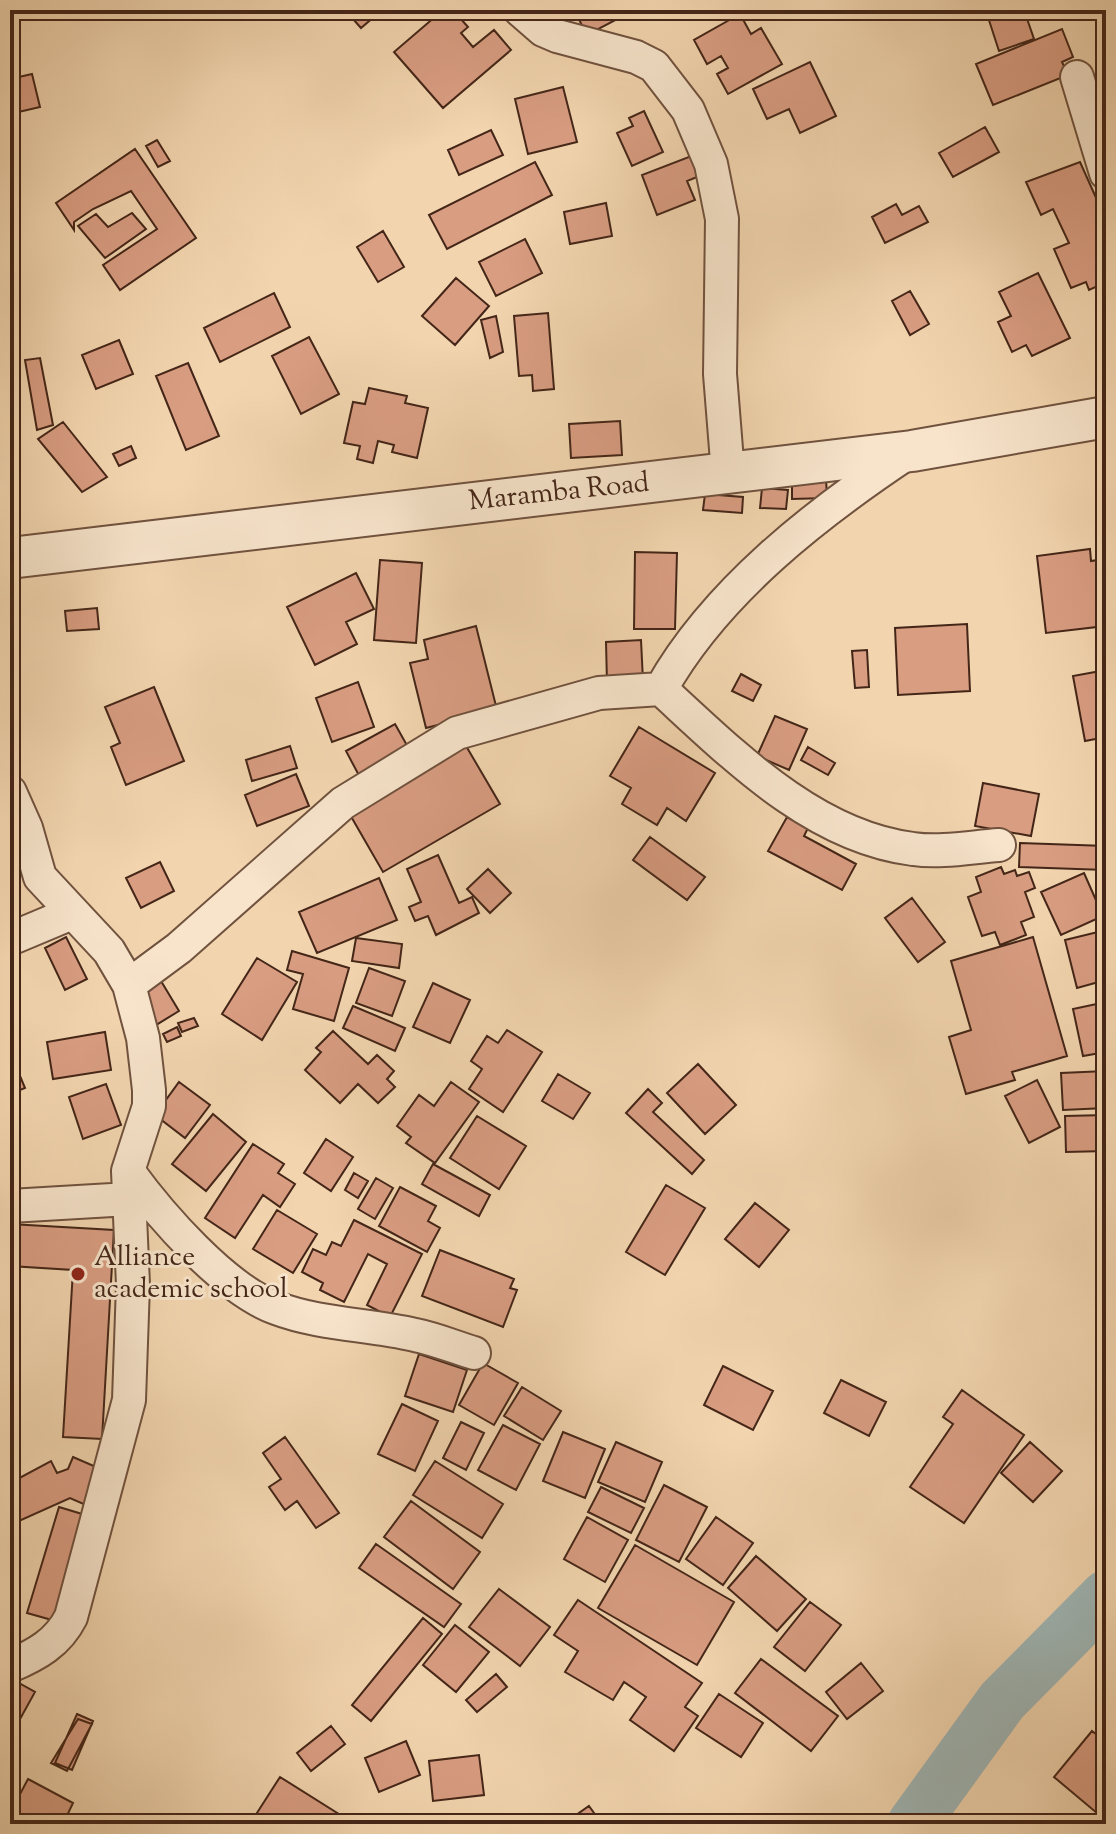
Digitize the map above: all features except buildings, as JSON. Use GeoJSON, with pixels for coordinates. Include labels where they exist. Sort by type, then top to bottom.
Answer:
{"type":"FeatureCollection","features":[{"type":"Feature","properties":{"kind":"street"},"geometry":{"type":"LineString","coordinates":[[520,10],[543,30],[557,36],[636,57],[654,66],[688,110],[711,164],[722,219],[720,374],[728,474]]}},
{"type":"Feature","properties":{"kind":"street"},"geometry":{"type":"LineString","coordinates":[[1077,77],[1106,173]]}},
{"type":"Feature","properties":{"kind":"street","name":"Maramba Road"},"geometry":{"type":"LineString","coordinates":[[10,558],[69,548],[912,451],[1106,417]]}},
{"type":"Feature","properties":{"kind":"street"},"geometry":{"type":"LineString","coordinates":[[661,689],[677,661],[757,570],[814,518],[912,451]]}},
{"type":"Feature","properties":{"kind":"street"},"geometry":{"type":"LineString","coordinates":[[129,985],[179,948],[343,803],[457,733],[599,693],[647,687],[661,689],[779,790],[845,827],[910,849],[999,845]]}},
{"type":"Feature","properties":{"kind":"street"},"geometry":{"type":"LineString","coordinates":[[10,792],[26,828],[40,877],[109,951],[129,985],[143,1038],[149,1090],[149,1106],[129,1185],[131,1371],[123,1424],[71,1617],[57,1638],[40,1652],[10,1666]]}},
{"type":"Feature","properties":{"kind":"street"},"geometry":{"type":"LineString","coordinates":[[10,939],[72,913]]}},
{"type":"Feature","properties":{"kind":"street"},"geometry":{"type":"LineString","coordinates":[[10,1206],[129,1185]]}},
{"type":"Feature","properties":{"kind":"street"},"geometry":{"type":"LineString","coordinates":[[129,1185],[179,1234],[250,1293],[272,1307],[310,1319],[414,1335],[474,1353]]}},
{"type":"Feature","properties":{"kind":"waterway"},"geometry":{"type":"LineString","coordinates":[[913,1824],[1002,1701],[1106,1596]]}},
{"type":"Feature","properties":{"kind":"place","name":"Alliance academic school"},"geometry":{"type":"Point","coordinates":[78,1274]}}]}
